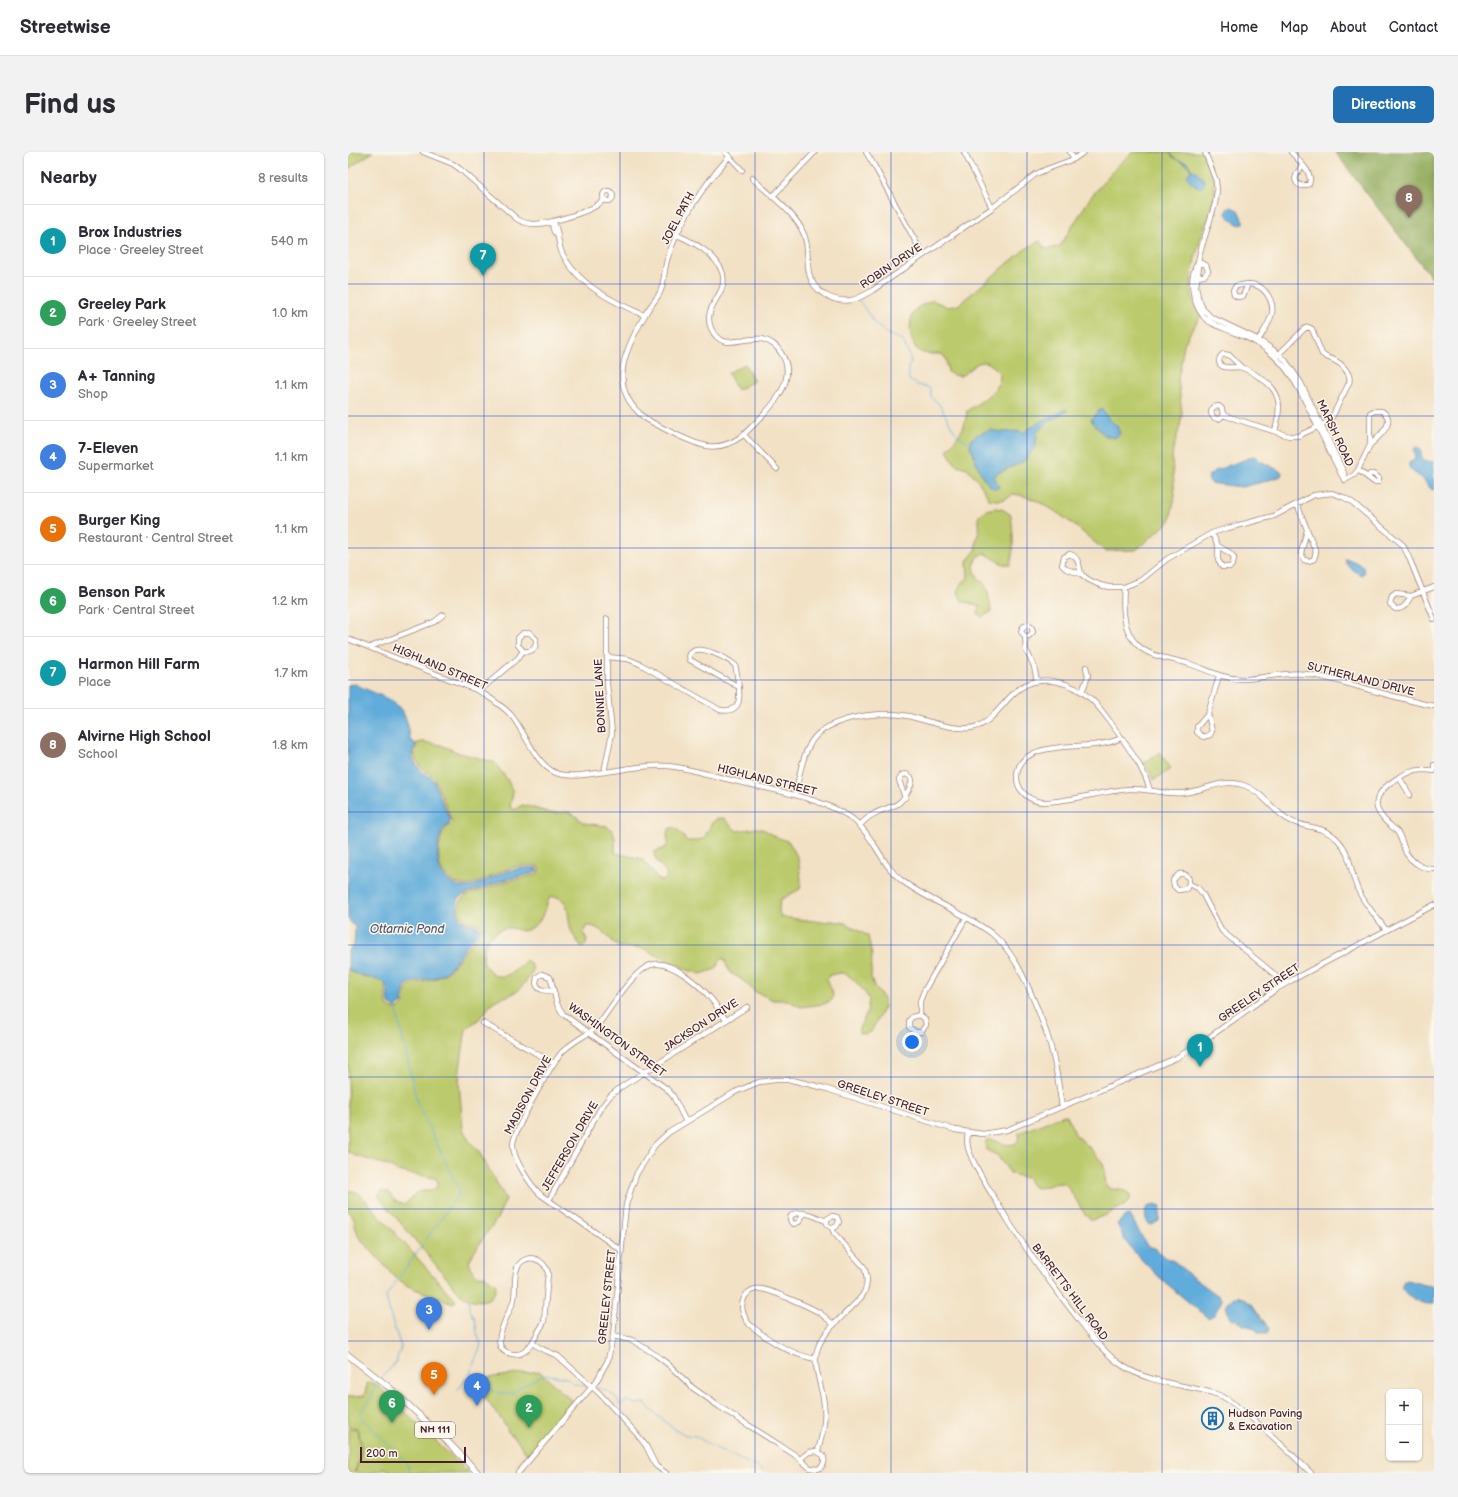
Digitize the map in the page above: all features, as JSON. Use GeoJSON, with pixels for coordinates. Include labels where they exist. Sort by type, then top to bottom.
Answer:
{"type":"FeatureCollection","features":[{"type":"Feature","properties":{"kind":"main road","name":"NH 111"},"geometry":{"type":"LineString","coordinates":[[348,1355],[390,1388],[446,1440],[478,1473]]}},
{"type":"Feature","properties":{"kind":"street"},"geometry":{"type":"LineString","coordinates":[[423,152],[453,164],[521,221],[537,224],[553,221],[593,208],[605,199]]}},
{"type":"Feature","properties":{"kind":"street"},"geometry":{"type":"LineString","coordinates":[[772,197],[815,152]]}},
{"type":"Feature","properties":{"kind":"street"},"geometry":{"type":"LineString","coordinates":[[866,152],[923,255]]}},
{"type":"Feature","properties":{"kind":"street"},"geometry":{"type":"LineString","coordinates":[[964,152],[992,208]]}},
{"type":"Feature","properties":{"kind":"street"},"geometry":{"type":"LineString","coordinates":[[1070,152],[1074,159]]}},
{"type":"Feature","properties":{"kind":"street","name":"ROBIN DRIVE"},"geometry":{"type":"LineString","coordinates":[[752,178],[794,218],[802,229],[807,244],[810,277],[817,288],[830,298],[842,301],[859,298],[992,208],[1036,174],[1047,168],[1074,159],[1084,152]]}},
{"type":"Feature","properties":{"kind":"street","name":"MARSH ROAD"},"geometry":{"type":"LineString","coordinates":[[1205,152],[1216,182],[1217,191],[1215,204],[1204,236],[1198,262],[1199,267],[1195,277],[1196,292],[1200,304],[1206,313],[1217,321],[1258,341],[1278,355],[1294,378],[1344,472],[1345,480],[1354,475],[1358,470]]}},
{"type":"Feature","properties":{"kind":"street"},"geometry":{"type":"LineString","coordinates":[[1292,152],[1302,166]]}},
{"type":"Feature","properties":{"kind":"street"},"geometry":{"type":"LineString","coordinates":[[727,154],[742,170]]}},
{"type":"Feature","properties":{"kind":"street","name":"JOEL PATH"},"geometry":{"type":"LineString","coordinates":[[727,154],[677,235],[666,264],[660,292],[644,315],[627,350],[622,365],[623,382],[632,404],[644,417],[696,444],[712,447],[724,445],[736,441],[744,435]]}},
{"type":"Feature","properties":{"kind":"street"},"geometry":{"type":"LineString","coordinates":[[553,221],[552,226],[562,253],[587,284],[601,294],[644,315]]}},
{"type":"Feature","properties":{"kind":"street"},"geometry":{"type":"LineString","coordinates":[[677,235],[704,248],[718,264],[722,272],[722,288],[709,314],[709,323],[714,334],[728,342],[757,339],[765,340],[779,349],[784,356],[787,373],[786,381],[779,396],[744,435],[777,469]]}},
{"type":"Feature","properties":{"kind":"street"},"geometry":{"type":"LineString","coordinates":[[1195,277],[1206,275],[1208,271],[1206,265],[1198,262]]}},
{"type":"Feature","properties":{"kind":"street"},"geometry":{"type":"LineString","coordinates":[[1248,284],[1255,285],[1262,289],[1268,295],[1272,304],[1271,316],[1258,341]]}},
{"type":"Feature","properties":{"kind":"street"},"geometry":{"type":"LineString","coordinates":[[1223,415],[1294,436],[1303,435],[1320,427],[1332,418],[1350,381],[1349,374],[1336,361],[1325,357],[1322,354],[1315,334],[1311,328],[1306,328],[1301,331],[1278,355]]}},
{"type":"Feature","properties":{"kind":"street"},"geometry":{"type":"LineString","coordinates":[[1240,368],[1268,382],[1277,394],[1280,410],[1275,431]]}},
{"type":"Feature","properties":{"kind":"street"},"geometry":{"type":"LineString","coordinates":[[1368,477],[1358,470],[1370,445],[1389,423],[1388,418],[1382,411],[1374,411],[1370,415],[1370,445]]}},
{"type":"Feature","properties":{"kind":"street"},"geometry":{"type":"LineString","coordinates":[[1081,574],[1078,561],[1075,556],[1068,554],[1062,562],[1066,569],[1081,574],[1100,585],[1108,587],[1124,587],[1141,580],[1167,559],[1212,534],[1228,528],[1274,516],[1314,495],[1326,493],[1338,495],[1352,502],[1402,545],[1407,552],[1434,619]]}},
{"type":"Feature","properties":{"kind":"street"},"geometry":{"type":"LineString","coordinates":[[1297,504],[1307,530],[1316,554],[1314,559],[1309,561],[1302,558],[1301,553],[1307,530]]}},
{"type":"Feature","properties":{"kind":"street"},"geometry":{"type":"LineString","coordinates":[[1212,534],[1218,546],[1219,563],[1225,568],[1230,567],[1233,564],[1234,556],[1218,546]]}},
{"type":"Feature","properties":{"kind":"street","name":"SUTHERLAND DRIVE"},"geometry":{"type":"LineString","coordinates":[[1124,587],[1123,612],[1126,626],[1131,638],[1139,646],[1154,655],[1189,664],[1219,676],[1229,678],[1245,679],[1278,674],[1303,674],[1328,678],[1434,706]]}},
{"type":"Feature","properties":{"kind":"street"},"geometry":{"type":"LineString","coordinates":[[1411,596],[1400,609],[1395,609],[1390,604],[1392,597],[1396,594],[1411,596],[1434,587]]}},
{"type":"Feature","properties":{"kind":"street"},"geometry":{"type":"LineString","coordinates":[[370,647],[434,622],[443,615]]}},
{"type":"Feature","properties":{"kind":"street","name":"BONNIE LANE"},"geometry":{"type":"LineString","coordinates":[[604,772],[612,733],[607,692],[607,619]]}},
{"type":"Feature","properties":{"kind":"street"},"geometry":{"type":"LineString","coordinates":[[523,633],[530,633],[536,638],[536,645],[531,651],[523,651],[518,646],[518,638],[523,633]]}},
{"type":"Feature","properties":{"kind":"street"},"geometry":{"type":"LineString","coordinates":[[1025,636],[1026,650],[1034,666],[1038,682]]}},
{"type":"Feature","properties":{"kind":"street","name":"HIGHLAND STREET"},"geometry":{"type":"LineString","coordinates":[[348,639],[479,691],[510,714],[538,756],[549,769],[554,772],[569,775],[645,766],[666,766],[795,795],[820,803],[854,819],[870,838],[887,867],[899,879],[917,891],[986,929],[1009,952],[1029,988],[1050,1042],[1062,1107]]}},
{"type":"Feature","properties":{"kind":"street"},"geometry":{"type":"LineString","coordinates":[[348,643],[355,642]]}},
{"type":"Feature","properties":{"kind":"street"},"geometry":{"type":"LineString","coordinates":[[607,657],[628,659],[640,664],[720,710],[731,710],[737,706],[740,696],[739,687],[736,669],[732,662],[706,650],[695,650],[689,657],[693,662],[739,687]]}},
{"type":"Feature","properties":{"kind":"street"},"geometry":{"type":"LineString","coordinates":[[479,691],[518,658],[523,651]]}},
{"type":"Feature","properties":{"kind":"street"},"geometry":{"type":"LineString","coordinates":[[1082,692],[1088,676],[1086,667]]}},
{"type":"Feature","properties":{"kind":"street"},"geometry":{"type":"LineString","coordinates":[[1208,714],[1212,731],[1210,735],[1203,737],[1199,734],[1197,727],[1208,714],[1219,676]]}},
{"type":"Feature","properties":{"kind":"street"},"geometry":{"type":"LineString","coordinates":[[795,795],[809,745],[816,735],[832,725],[875,714],[896,714],[957,728],[975,728],[993,716],[1019,689],[1038,682],[1059,682],[1082,692],[1103,712],[1144,771],[1150,790]]}},
{"type":"Feature","properties":{"kind":"street"},"geometry":{"type":"LineString","coordinates":[[1121,738],[1100,744],[1031,753],[1025,757],[1019,766],[1017,774],[1019,785],[1027,796],[1042,802],[1124,790],[1150,790],[1164,793],[1178,793],[1192,792],[1222,783],[1235,783],[1243,785],[1258,792],[1282,815],[1292,822],[1326,831],[1338,840],[1350,860],[1359,893],[1386,930]]}},
{"type":"Feature","properties":{"kind":"street"},"geometry":{"type":"LineString","coordinates":[[1434,765],[1434,771],[1415,770],[1386,785],[1380,792],[1377,801],[1378,811],[1383,819],[1398,833],[1406,852],[1420,866],[1428,869],[1434,869]]}},
{"type":"Feature","properties":{"kind":"street"},"geometry":{"type":"LineString","coordinates":[[860,825],[870,816],[896,806],[905,798],[912,782],[910,776],[906,774],[902,775],[898,780],[905,798]]}},
{"type":"Feature","properties":{"kind":"street"},"geometry":{"type":"LineString","coordinates":[[1399,777],[1410,795]]}},
{"type":"Feature","properties":{"kind":"street"},"geometry":{"type":"LineString","coordinates":[[1189,884],[1200,890],[1218,926],[1225,935],[1274,974],[1282,985]]}},
{"type":"Feature","properties":{"kind":"street","name":"GREELEY STREET"},"geometry":{"type":"LineString","coordinates":[[518,1473],[592,1387],[604,1368],[609,1356],[613,1336],[621,1250],[627,1201],[630,1189],[637,1173],[650,1152],[661,1139],[675,1128],[743,1088],[759,1082],[783,1080],[808,1084],[968,1133],[991,1134],[1007,1130],[1160,1065],[1191,1050],[1282,985],[1434,905]]}},
{"type":"Feature","properties":{"kind":"street"},"geometry":{"type":"LineString","coordinates":[[920,1015],[920,1001],[924,991],[966,918]]}},
{"type":"Feature","properties":{"kind":"street","name":"MADISON DRIVE"},"geometry":{"type":"LineString","coordinates":[[621,1250],[538,1192],[530,1182],[516,1157],[513,1145],[514,1137],[519,1126],[553,1063],[566,1049],[596,1027],[642,968],[648,965],[657,964],[664,964],[671,967],[707,994],[726,1020]]}},
{"type":"Feature","properties":{"kind":"street","name":"WASHINGTON STREET"},"geometry":{"type":"LineString","coordinates":[[554,992],[541,990],[538,988],[536,983],[538,977],[542,974],[548,976],[551,980],[554,992],[557,1004],[561,1011],[589,1033],[661,1084],[670,1093],[686,1122]]}},
{"type":"Feature","properties":{"kind":"street","name":"JACKSON DRIVE"},"geometry":{"type":"LineString","coordinates":[[644,1073],[747,1007]]}},
{"type":"Feature","properties":{"kind":"street"},"geometry":{"type":"LineString","coordinates":[[483,1023],[553,1063]]}},
{"type":"Feature","properties":{"kind":"street","name":"JEFFERSON DRIVE"},"geometry":{"type":"LineString","coordinates":[[549,1200],[602,1106],[610,1096],[621,1087],[644,1073]]}},
{"type":"Feature","properties":{"kind":"street","name":"BARRETTS HILL ROAD"},"geometry":{"type":"LineString","coordinates":[[968,1133],[968,1146],[972,1158],[1010,1224],[1083,1326],[1105,1351],[1124,1367],[1143,1376],[1217,1394],[1266,1430],[1311,1473]]}},
{"type":"Feature","properties":{"kind":"street"},"geometry":{"type":"LineString","coordinates":[[804,1213],[826,1221]]}},
{"type":"Feature","properties":{"kind":"street"},"geometry":{"type":"LineString","coordinates":[[826,1221],[830,1216],[837,1217],[838,1224],[836,1227],[832,1228]]}},
{"type":"Feature","properties":{"kind":"street"},"geometry":{"type":"LineString","coordinates":[[818,1451],[824,1431],[825,1410],[816,1359],[819,1344],[825,1335],[862,1296],[867,1281],[864,1267],[834,1233],[832,1228],[827,1226],[826,1221]]}},
{"type":"Feature","properties":{"kind":"street"},"geometry":{"type":"LineString","coordinates":[[532,1258],[543,1263],[547,1269],[548,1276],[544,1322],[532,1343],[523,1353],[514,1354],[503,1349],[499,1338],[513,1301],[517,1268],[523,1261],[532,1258]]}},
{"type":"Feature","properties":{"kind":"street"},"geometry":{"type":"LineString","coordinates":[[816,1359],[802,1357],[793,1353],[749,1324],[744,1317],[742,1309],[746,1295],[755,1289],[765,1290],[812,1309],[834,1325]]}},
{"type":"Feature","properties":{"kind":"street"},"geometry":{"type":"LineString","coordinates":[[613,1336],[632,1340],[656,1355],[693,1388],[741,1421],[800,1458],[814,1471],[820,1468],[824,1463],[823,1455],[818,1451],[809,1452],[800,1458]]}},
{"type":"Feature","properties":{"kind":"street"},"geometry":{"type":"LineString","coordinates":[[532,1343],[558,1356],[592,1387],[636,1433],[657,1471],[666,1473]]}},
{"type":"Feature","properties":{"kind":"green space"},"geometry":{"type":"Polygon","coordinates":[[[348,152],[373,152],[348,169],[348,152]]]}},
{"type":"Feature","properties":{"kind":"green space"},"geometry":{"type":"Polygon","coordinates":[[[1133,152],[1203,152],[1213,175],[1215,193],[1213,204],[1200,240],[1193,267],[1192,293],[1195,305],[1201,316],[1184,344],[1178,378],[1182,413],[1180,426],[1173,449],[1172,460],[1175,496],[1170,521],[1136,550],[1105,551],[1062,516],[1038,501],[1025,496],[1013,494],[1002,500],[989,499],[977,479],[967,468],[956,465],[947,451],[962,429],[967,411],[992,392],[999,382],[1000,376],[992,365],[986,362],[978,363],[961,376],[953,375],[948,372],[946,359],[942,354],[923,353],[918,350],[912,341],[910,324],[913,313],[916,309],[932,300],[948,307],[958,305],[1024,250],[1035,243],[1040,241],[1044,248],[1048,249],[1060,246],[1090,198],[1117,166],[1133,152]]]}},
{"type":"Feature","properties":{"kind":"green space"},"geometry":{"type":"Polygon","coordinates":[[[1335,152],[1434,152],[1434,281],[1335,152]]]}},
{"type":"Feature","properties":{"kind":"green space"},"geometry":{"type":"Polygon","coordinates":[[[745,364],[754,381],[737,390],[728,373],[745,364]]]}},
{"type":"Feature","properties":{"kind":"green space"},"geometry":{"type":"Polygon","coordinates":[[[995,508],[1002,509],[1011,515],[1013,553],[1010,565],[1006,565],[984,553],[978,556],[975,561],[975,571],[986,587],[991,609],[991,612],[982,617],[978,614],[980,606],[962,601],[958,592],[962,583],[968,578],[967,561],[976,550],[976,542],[979,531],[978,517],[986,510],[995,508]]]}},
{"type":"Feature","properties":{"kind":"green space"},"geometry":{"type":"Polygon","coordinates":[[[423,742],[441,745],[459,753],[494,762],[507,779],[513,792],[510,807],[515,810],[523,805],[551,813],[569,812],[584,823],[606,826],[612,830],[615,838],[615,853],[642,859],[661,881],[666,879],[666,875],[664,869],[656,860],[654,852],[665,848],[668,844],[667,834],[670,828],[676,828],[687,841],[696,841],[704,838],[711,824],[716,819],[724,818],[737,831],[757,828],[765,830],[772,835],[789,842],[798,858],[801,880],[800,889],[780,900],[779,911],[781,917],[845,923],[868,936],[872,955],[871,978],[874,986],[884,999],[884,1007],[871,1032],[865,1034],[859,1033],[859,1028],[867,1013],[869,999],[858,984],[847,974],[841,973],[830,975],[827,979],[833,994],[832,1000],[824,1004],[801,1007],[787,1000],[773,1000],[754,991],[740,978],[732,974],[728,969],[724,958],[720,960],[716,969],[701,974],[688,970],[642,948],[619,947],[600,930],[591,926],[586,926],[584,933],[587,941],[585,946],[581,946],[570,926],[568,911],[564,902],[556,897],[550,897],[544,913],[534,926],[522,931],[506,928],[498,931],[490,937],[485,945],[483,961],[486,967],[497,976],[502,976],[507,975],[517,969],[526,960],[531,964],[533,970],[518,991],[493,1002],[479,1019],[466,1029],[459,1083],[463,1129],[468,1139],[479,1152],[506,1199],[497,1219],[469,1261],[472,1270],[478,1276],[485,1276],[496,1284],[495,1291],[488,1299],[478,1301],[461,1295],[378,1196],[381,1191],[389,1193],[395,1201],[404,1205],[418,1192],[431,1191],[437,1187],[438,1181],[434,1178],[397,1171],[389,1166],[348,1152],[348,967],[366,978],[383,979],[388,984],[385,988],[387,1006],[393,1009],[400,1008],[403,1005],[407,987],[433,980],[447,972],[480,933],[482,927],[478,924],[463,919],[459,913],[460,902],[465,896],[504,882],[532,876],[538,873],[540,868],[538,866],[516,867],[467,885],[451,881],[444,874],[441,870],[439,860],[439,848],[443,833],[452,821],[434,777],[422,769],[416,760],[414,753],[417,743],[423,742]]]}},
{"type":"Feature","properties":{"kind":"green space"},"geometry":{"type":"Polygon","coordinates":[[[1160,752],[1171,769],[1154,780],[1144,763],[1160,752]]]}},
{"type":"Feature","properties":{"kind":"green space"},"geometry":{"type":"Polygon","coordinates":[[[1064,1115],[1067,1116],[1075,1134],[1102,1162],[1106,1186],[1112,1189],[1126,1191],[1130,1196],[1130,1200],[1121,1206],[1092,1220],[1086,1216],[1066,1184],[1057,1183],[1041,1188],[1033,1187],[1027,1178],[1011,1174],[997,1155],[986,1150],[985,1144],[987,1139],[1007,1145],[1015,1144],[1018,1141],[1019,1133],[1064,1115]]]}},
{"type":"Feature","properties":{"kind":"green space"},"geometry":{"type":"Polygon","coordinates":[[[348,1191],[354,1191],[360,1194],[456,1301],[453,1303],[415,1289],[406,1285],[394,1276],[359,1237],[354,1218],[348,1211],[348,1191]]]}},
{"type":"Feature","properties":{"kind":"green space"},"geometry":{"type":"Polygon","coordinates":[[[539,1371],[572,1401],[528,1456],[516,1439],[507,1431],[508,1429],[472,1380],[539,1371]]]}},
{"type":"Feature","properties":{"kind":"green space"},"geometry":{"type":"Polygon","coordinates":[[[368,1382],[376,1384],[469,1473],[392,1473],[384,1468],[370,1473],[355,1473],[361,1456],[361,1440],[357,1428],[348,1426],[348,1397],[364,1396],[368,1382]]]}},
{"type":"Feature","properties":{"kind":"green space"},"geometry":{"type":"Polygon","coordinates":[[[348,1428],[357,1429],[361,1446],[360,1456],[354,1473],[348,1473],[348,1428]]]}},
{"type":"Feature","properties":{"kind":"water"},"geometry":{"type":"Polygon","coordinates":[[[1178,160],[1187,162],[1192,170],[1196,171],[1205,181],[1201,188],[1189,180],[1187,176],[1191,170],[1186,164],[1178,160]]]}},
{"type":"Feature","properties":{"kind":"water"},"geometry":{"type":"Polygon","coordinates":[[[1231,207],[1238,210],[1244,223],[1242,225],[1234,222],[1226,214],[1227,209],[1231,207]]]}},
{"type":"Feature","properties":{"kind":"water"},"geometry":{"type":"Polygon","coordinates":[[[1066,409],[1067,411],[1050,421],[1037,432],[1036,446],[1023,462],[994,476],[999,487],[995,489],[986,482],[970,446],[971,440],[976,435],[991,430],[1001,432],[1020,431],[1023,433],[1041,421],[1066,409]]]}},
{"type":"Feature","properties":{"kind":"water"},"geometry":{"type":"Polygon","coordinates":[[[1100,410],[1103,410],[1108,418],[1117,426],[1120,433],[1118,436],[1114,438],[1104,435],[1092,422],[1091,419],[1100,410]]]}},
{"type":"Feature","properties":{"kind":"water"},"geometry":{"type":"Polygon","coordinates":[[[1416,447],[1420,448],[1424,461],[1434,462],[1434,490],[1431,489],[1422,478],[1413,472],[1409,467],[1409,463],[1415,458],[1414,450],[1416,447]]]}},
{"type":"Feature","properties":{"kind":"water"},"geometry":{"type":"Polygon","coordinates":[[[1254,456],[1260,461],[1282,472],[1281,476],[1242,487],[1211,483],[1208,479],[1209,475],[1217,470],[1254,456]]]}},
{"type":"Feature","properties":{"kind":"water"},"geometry":{"type":"Polygon","coordinates":[[[1345,558],[1363,566],[1364,573],[1361,575],[1351,568],[1347,564],[1345,558]]]}},
{"type":"Feature","properties":{"kind":"water","name":"Ottarnic Pond"},"geometry":{"type":"Polygon","coordinates":[[[354,684],[393,702],[403,712],[410,740],[416,745],[412,753],[414,761],[421,771],[433,779],[450,819],[448,826],[444,828],[440,837],[438,846],[440,868],[442,873],[449,881],[463,887],[471,886],[519,868],[538,868],[537,871],[531,874],[504,880],[463,895],[459,898],[457,904],[458,914],[465,922],[480,928],[476,936],[446,972],[435,978],[415,982],[405,986],[402,1003],[396,1008],[389,1004],[387,988],[384,982],[354,973],[348,969],[348,950],[354,945],[355,927],[348,919],[348,685],[354,684]]]}},
{"type":"Feature","properties":{"kind":"water"},"geometry":{"type":"Polygon","coordinates":[[[1155,1204],[1161,1206],[1159,1221],[1152,1225],[1146,1220],[1146,1208],[1155,1204]]]}},
{"type":"Feature","properties":{"kind":"water"},"geometry":{"type":"Polygon","coordinates":[[[1130,1215],[1147,1246],[1155,1248],[1166,1258],[1174,1261],[1191,1276],[1220,1297],[1222,1300],[1214,1315],[1208,1318],[1157,1275],[1129,1246],[1117,1224],[1125,1216],[1130,1215]]]}},
{"type":"Feature","properties":{"kind":"water"},"geometry":{"type":"Polygon","coordinates":[[[1408,1280],[1424,1285],[1434,1286],[1434,1304],[1420,1302],[1408,1294],[1402,1287],[1403,1282],[1408,1280]]]}},
{"type":"Feature","properties":{"kind":"water"},"geometry":{"type":"Polygon","coordinates":[[[1238,1296],[1252,1304],[1269,1329],[1267,1333],[1260,1333],[1252,1327],[1243,1325],[1238,1320],[1232,1319],[1229,1316],[1226,1306],[1227,1302],[1238,1296]]]}},
{"type":"Feature","properties":{"kind":"waterway"},"geometry":{"type":"LineString","coordinates":[[858,299],[876,325],[888,334],[902,340],[908,351],[911,363],[908,367],[909,380],[918,385],[930,388],[931,397],[939,404],[955,432],[964,440],[971,442]]}},
{"type":"Feature","properties":{"kind":"waterway"},"geometry":{"type":"LineString","coordinates":[[383,1376],[396,1362],[401,1347],[386,1296],[460,1192],[417,1102],[396,1008]]}},
{"type":"Feature","properties":{"kind":"waterway"},"geometry":{"type":"LineString","coordinates":[[458,1390],[470,1373],[481,1345],[475,1319],[469,1308],[469,1299]]}},
{"type":"Feature","properties":{"kind":"waterway"},"geometry":{"type":"LineString","coordinates":[[470,1373],[490,1389],[500,1393],[514,1393],[520,1387],[544,1374],[567,1378],[573,1384],[589,1387]]}},
{"type":"Feature","properties":{"kind":"waterway"},"geometry":{"type":"LineString","coordinates":[[377,1384],[371,1398],[359,1415],[408,1465],[409,1473]]}},
{"type":"Feature","properties":{"kind":"waterway"},"geometry":{"type":"LineString","coordinates":[[596,1388],[611,1393],[617,1398],[620,1406],[627,1400],[635,1404],[645,1403],[670,1426],[685,1435],[696,1436],[710,1445],[763,1470]]}},
{"type":"Feature","properties":{"kind":"place","name":"Alvirne High School"},"geometry":{"type":"Point","coordinates":[1409,218]}},
{"type":"Feature","properties":{"kind":"place","name":"Harmon Hill Farm"},"geometry":{"type":"Point","coordinates":[483,276]}},
{"type":"Feature","properties":{"kind":"place","name":"Brox Industries"},"geometry":{"type":"Point","coordinates":[1200,1067]}},
{"type":"Feature","properties":{"kind":"place","name":"A+ Tanning"},"geometry":{"type":"Point","coordinates":[429,1330]}},
{"type":"Feature","properties":{"kind":"place","name":"Burger King"},"geometry":{"type":"Point","coordinates":[434,1395]}},
{"type":"Feature","properties":{"kind":"place","name":"7-Eleven"},"geometry":{"type":"Point","coordinates":[477,1406]}},
{"type":"Feature","properties":{"kind":"place","name":"Hudson Paving & Excavation"},"geometry":{"type":"Point","coordinates":[1212,1419]}},
{"type":"Feature","properties":{"kind":"place","name":"Benson Park"},"geometry":{"type":"Point","coordinates":[392,1423]}},
{"type":"Feature","properties":{"kind":"place","name":"Greeley Park"},"geometry":{"type":"Point","coordinates":[529,1428]}}]}
